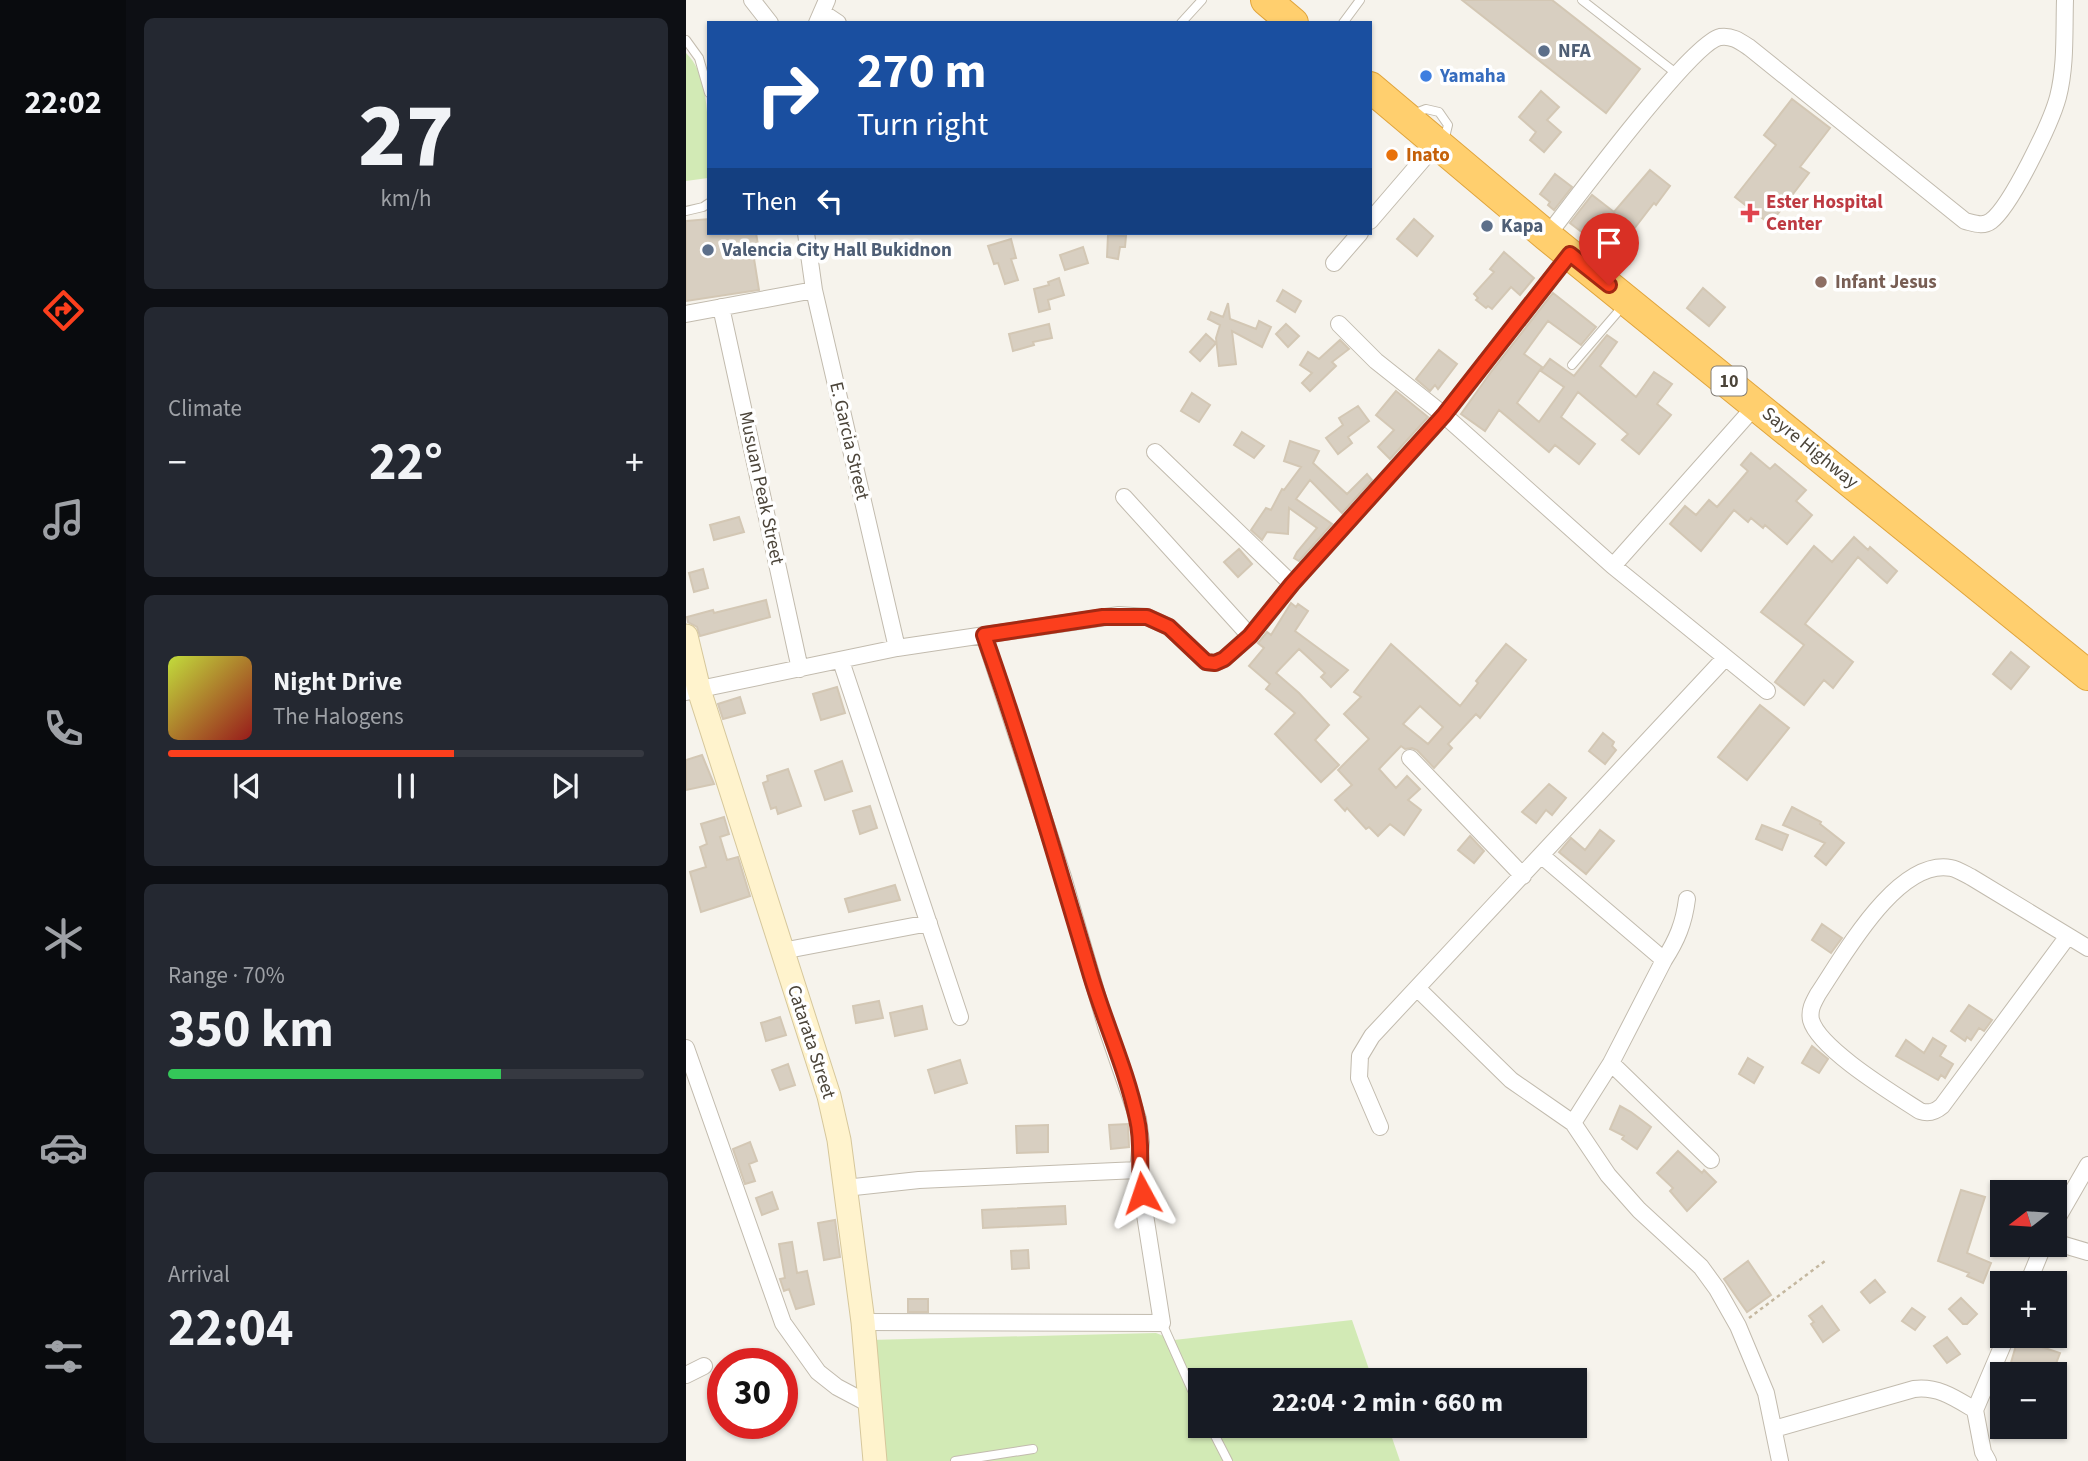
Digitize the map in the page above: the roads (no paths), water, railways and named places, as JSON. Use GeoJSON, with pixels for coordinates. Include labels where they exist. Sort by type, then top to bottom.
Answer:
{"type":"FeatureCollection","features":[{"type":"Feature","properties":{"kind":"highway"},"geometry":{"type":"LineString","coordinates":[[1268,1],[1291,21]]}},
{"type":"Feature","properties":{"kind":"highway","name":"Sayre Highway"},"geometry":{"type":"LineString","coordinates":[[1372,89],[1547,236],[2085,665]]}},
{"type":"Feature","properties":{"kind":"street"},"geometry":{"type":"LineString","coordinates":[[752,0],[768,21]]}},
{"type":"Feature","properties":{"kind":"street"},"geometry":{"type":"LineString","coordinates":[[1547,236],[1677,74],[1707,43],[1719,37],[1732,37],[1750,48],[1965,221],[1979,225],[1989,222],[2000,211],[2030,162],[2058,97],[2064,62],[2065,0]]}},
{"type":"Feature","properties":{"kind":"street"},"geometry":{"type":"LineString","coordinates":[[1372,218],[1440,145]]}},
{"type":"Feature","properties":{"kind":"street","name":"E. Garcia Street"},"geometry":{"type":"LineString","coordinates":[[806,235],[814,290],[897,648]]}},
{"type":"Feature","properties":{"kind":"street"},"geometry":{"type":"LineString","coordinates":[[1334,263],[1358,235]]}},
{"type":"Feature","properties":{"kind":"street"},"geometry":{"type":"LineString","coordinates":[[693,691],[897,648],[1103,617],[1147,617],[1169,627],[1206,662],[1215,663],[1224,659],[1250,636],[1292,584],[1444,415],[1570,254]]}},
{"type":"Feature","properties":{"kind":"street"},"geometry":{"type":"LineString","coordinates":[[686,314],[814,290]]}},
{"type":"Feature","properties":{"kind":"street","name":"Musuan Peak Street"},"geometry":{"type":"LineString","coordinates":[[721,307],[800,669]]}},
{"type":"Feature","properties":{"kind":"street"},"geometry":{"type":"LineString","coordinates":[[1339,324],[1376,361],[1444,415],[1613,566],[1767,691]]}},
{"type":"Feature","properties":{"kind":"street"},"geometry":{"type":"LineString","coordinates":[[1613,566],[1757,404]]}},
{"type":"Feature","properties":{"kind":"street"},"geometry":{"type":"LineString","coordinates":[[1155,452],[1292,584]]}},
{"type":"Feature","properties":{"kind":"street"},"geometry":{"type":"LineString","coordinates":[[1124,497],[1250,636]]}},
{"type":"Feature","properties":{"kind":"street"},"geometry":{"type":"LineString","coordinates":[[863,1322],[1162,1324],[1138,1170],[1138,1119],[1106,1026],[1059,864],[984,635]]}},
{"type":"Feature","properties":{"kind":"street","name":"Catarata Street"},"geometry":{"type":"LineString","coordinates":[[686,636],[693,691],[829,1096],[839,1140],[863,1322],[875,1461]]}},
{"type":"Feature","properties":{"kind":"street"},"geometry":{"type":"LineString","coordinates":[[1380,1127],[1359,1078],[1360,1056],[1373,1036],[1724,657]]}},
{"type":"Feature","properties":{"kind":"street"},"geometry":{"type":"LineString","coordinates":[[841,661],[960,1017]]}},
{"type":"Feature","properties":{"kind":"street"},"geometry":{"type":"LineString","coordinates":[[1410,758],[1523,876]]}},
{"type":"Feature","properties":{"kind":"street"},"geometry":{"type":"LineString","coordinates":[[1542,856],[1664,960]]}},
{"type":"Feature","properties":{"kind":"street"},"geometry":{"type":"LineString","coordinates":[[2068,936],[1936,1111],[1920,1111],[1836,1052],[1811,1020],[1811,1007],[1818,994],[1878,906],[1899,887],[1921,873],[1934,869],[1951,868],[1971,877],[2088,948]]}},
{"type":"Feature","properties":{"kind":"street"},"geometry":{"type":"LineString","coordinates":[[1573,1123],[1611,1063],[1680,933],[1687,899]]}},
{"type":"Feature","properties":{"kind":"street"},"geometry":{"type":"LineString","coordinates":[[782,951],[929,923]]}},
{"type":"Feature","properties":{"kind":"street"},"geometry":{"type":"LineString","coordinates":[[1418,989],[1511,1080],[1573,1123],[1608,1175],[1639,1210],[1701,1267],[1738,1326],[1766,1393],[1780,1461]]}},
{"type":"Feature","properties":{"kind":"street"},"geometry":{"type":"LineString","coordinates":[[686,1048],[783,1323],[818,1372],[837,1387],[871,1405]]}},
{"type":"Feature","properties":{"kind":"street"},"geometry":{"type":"LineString","coordinates":[[1611,1063],[1712,1160]]}},
{"type":"Feature","properties":{"kind":"street"},"geometry":{"type":"LineString","coordinates":[[2067,1201],[2088,1165]]}},
{"type":"Feature","properties":{"kind":"street"},"geometry":{"type":"LineString","coordinates":[[845,1188],[995,1175],[1138,1170]]}},
{"type":"Feature","properties":{"kind":"street"},"geometry":{"type":"LineString","coordinates":[[2067,1246],[2088,1252]]}},
{"type":"Feature","properties":{"kind":"street"},"geometry":{"type":"LineString","coordinates":[[1988,1461],[1983,1452],[1975,1410],[2001,1348]]}},
{"type":"Feature","properties":{"kind":"street"},"geometry":{"type":"LineString","coordinates":[[686,1375],[704,1366]]}},
{"type":"Feature","properties":{"kind":"street"},"geometry":{"type":"LineString","coordinates":[[1774,1429],[1922,1388],[1941,1390],[1975,1410]]}},
{"type":"Feature","properties":{"kind":"lane"},"geometry":{"type":"LineString","coordinates":[[1183,21],[1202,0]]}},
{"type":"Feature","properties":{"kind":"lane"},"geometry":{"type":"LineString","coordinates":[[1344,21],[1360,0]]}},
{"type":"Feature","properties":{"kind":"lane"},"geometry":{"type":"LineString","coordinates":[[1582,0],[1677,74]]}},
{"type":"Feature","properties":{"kind":"lane"},"geometry":{"type":"LineString","coordinates":[[686,40],[699,58],[707,86]]}},
{"type":"Feature","properties":{"kind":"lane"},"geometry":{"type":"LineString","coordinates":[[686,211],[707,204]]}},
{"type":"Feature","properties":{"kind":"lane"},"geometry":{"type":"LineString","coordinates":[[1572,365],[1628,300]]}},
{"type":"Feature","properties":{"kind":"lane"},"geometry":{"type":"LineString","coordinates":[[1162,1324],[1188,1381]]}},
{"type":"Feature","properties":{"kind":"lane"},"geometry":{"type":"LineString","coordinates":[[1216,1438],[1228,1461]]}},
{"type":"Feature","properties":{"kind":"lane"},"geometry":{"type":"LineString","coordinates":[[955,1461],[1032,1449]]}},
{"type":"Feature","properties":{"kind":"place","name":"NFA"},"geometry":{"type":"Point","coordinates":[1544,51]}},
{"type":"Feature","properties":{"kind":"place","name":"Yamaha"},"geometry":{"type":"Point","coordinates":[1426,76]}},
{"type":"Feature","properties":{"kind":"place","name":"Inato"},"geometry":{"type":"Point","coordinates":[1392,155]}},
{"type":"Feature","properties":{"kind":"place","name":"Ester Hospital Center"},"geometry":{"type":"Point","coordinates":[1750,213]}},
{"type":"Feature","properties":{"kind":"place","name":"Kapa"},"geometry":{"type":"Point","coordinates":[1487,226]}},
{"type":"Feature","properties":{"kind":"place","name":"Valencia City Hall Bukidnon"},"geometry":{"type":"Point","coordinates":[708,250]}},
{"type":"Feature","properties":{"kind":"place","name":"Infant Jesus"},"geometry":{"type":"Point","coordinates":[1821,282]}}]}
